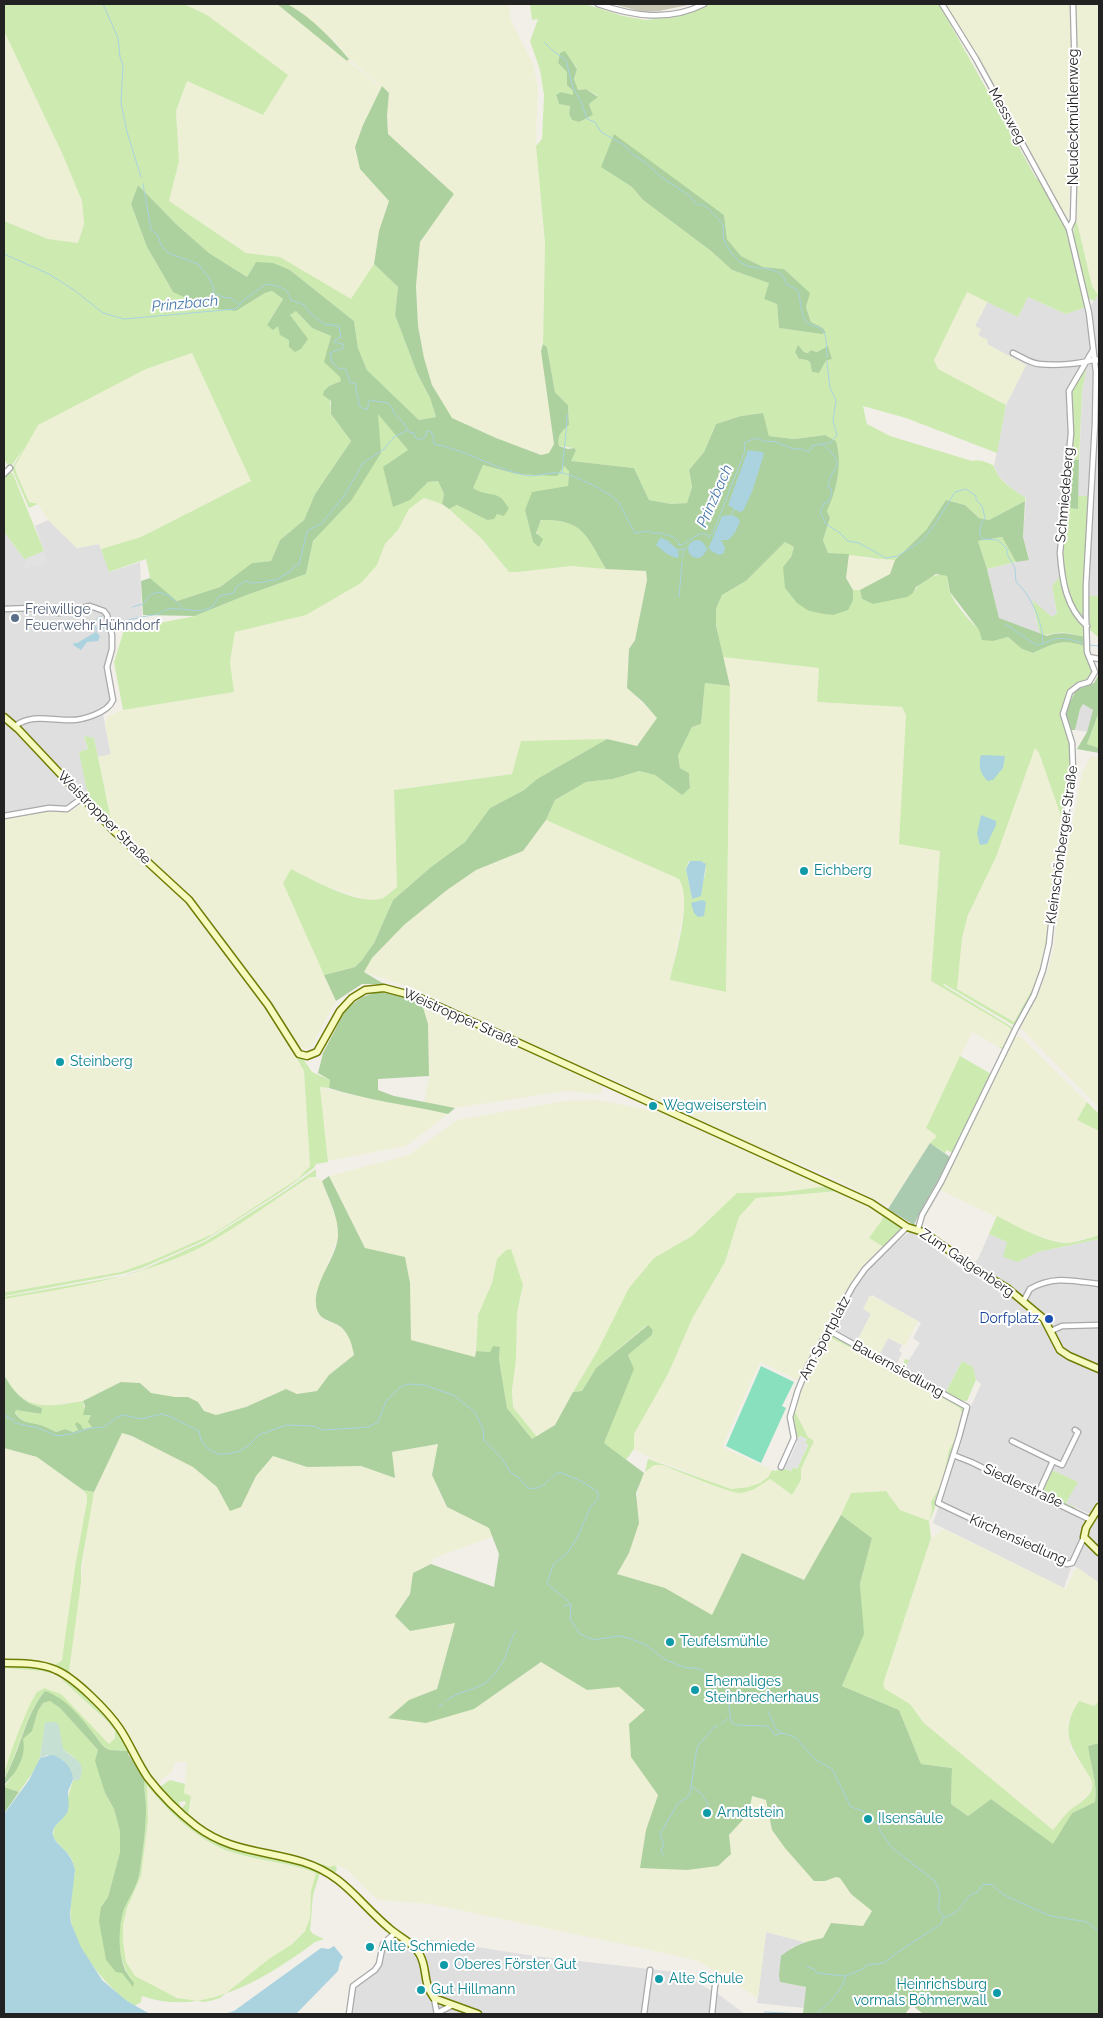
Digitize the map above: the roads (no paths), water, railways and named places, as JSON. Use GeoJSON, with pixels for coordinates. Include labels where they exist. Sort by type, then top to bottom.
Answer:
{"type":"FeatureCollection","features":[{"type":"Feature","properties":{"kind":"street"},"geometry":{"type":"LineString","coordinates":[[598,4],[622,12],[645,16],[674,14],[704,4]]}},
{"type":"Feature","properties":{"kind":"street","name":"Messweg"},"geometry":{"type":"LineString","coordinates":[[942,4],[976,59],[1069,229]]}},
{"type":"Feature","properties":{"kind":"street","name":"Neudeckmühlenweg"},"geometry":{"type":"LineString","coordinates":[[1069,229],[1073,220],[1076,112],[1073,4]]}},
{"type":"Feature","properties":{"kind":"street"},"geometry":{"type":"LineString","coordinates":[[1069,229],[1089,313],[1098,371],[1086,585],[1088,654],[1094,672]]}},
{"type":"Feature","properties":{"kind":"street","name":"Schmiedeberg"},"geometry":{"type":"LineString","coordinates":[[1087,626],[1071,608],[1061,570],[1060,553],[1071,433],[1069,391],[1094,348]]}},
{"type":"Feature","properties":{"kind":"street"},"geometry":{"type":"LineString","coordinates":[[1014,353],[1030,362],[1039,364],[1097,360]]}},
{"type":"Feature","properties":{"kind":"street"},"geometry":{"type":"LineString","coordinates":[[4,474],[10,468]]}},
{"type":"Feature","properties":{"kind":"street"},"geometry":{"type":"LineString","coordinates":[[4,609],[32,608],[60,612],[90,606],[104,611],[109,622],[113,642],[108,661],[113,700],[108,707],[80,718],[69,720],[46,717],[35,718],[15,726]]}},
{"type":"Feature","properties":{"kind":"street"},"geometry":{"type":"LineString","coordinates":[[1088,654],[1099,659]]}},
{"type":"Feature","properties":{"kind":"street","name":"Kleinschönberger Straße"},"geometry":{"type":"LineString","coordinates":[[918,1229],[922,1214],[941,1182],[1034,995],[1043,970],[1049,944],[1055,887],[1074,759],[1072,743],[1064,720],[1064,710],[1070,692],[1079,685],[1089,682],[1093,678],[1094,672],[1099,668]]}},
{"type":"Feature","properties":{"kind":"street","name":"Weistropper Straße"},"geometry":{"type":"LineString","coordinates":[[4,717],[15,726],[129,846],[189,900],[272,1011],[299,1054],[307,1056],[318,1050],[340,1011],[358,993],[370,988],[393,989],[434,1004],[865,1200]]}},
{"type":"Feature","properties":{"kind":"street"},"geometry":{"type":"LineString","coordinates":[[4,816],[49,808],[67,809],[82,798]]}},
{"type":"Feature","properties":{"kind":"street","name":"Zum Galgenberg"},"geometry":{"type":"LineString","coordinates":[[865,1200],[907,1227],[918,1229],[977,1270],[1004,1286],[1041,1316],[1048,1323],[1051,1332]]}},
{"type":"Feature","properties":{"kind":"street","name":"Am Sportplatz"},"geometry":{"type":"LineString","coordinates":[[780,1467],[794,1438],[790,1417],[794,1398],[828,1330],[844,1300],[865,1269],[907,1227]]}},
{"type":"Feature","properties":{"kind":"street"},"geometry":{"type":"LineString","coordinates":[[1016,1296],[1026,1293],[1036,1286],[1057,1280],[1067,1279],[1099,1284]]}},
{"type":"Feature","properties":{"kind":"street"},"geometry":{"type":"LineString","coordinates":[[1023,1302],[1026,1293]]}},
{"type":"Feature","properties":{"kind":"street"},"geometry":{"type":"LineString","coordinates":[[1099,1325],[1062,1326],[1051,1332],[1056,1345],[1064,1353],[1099,1369]]}},
{"type":"Feature","properties":{"kind":"street","name":"Bauernsiedlung"},"geometry":{"type":"LineString","coordinates":[[828,1330],[967,1407],[953,1455]]}},
{"type":"Feature","properties":{"kind":"street"},"geometry":{"type":"LineString","coordinates":[[1012,1441],[1062,1465],[1078,1432],[1075,1430]]}},
{"type":"Feature","properties":{"kind":"street","name":"Siedlerstraße"},"geometry":{"type":"LineString","coordinates":[[953,1455],[1091,1520]]}},
{"type":"Feature","properties":{"kind":"street","name":"Kirchensiedlung"},"geometry":{"type":"LineString","coordinates":[[953,1455],[938,1503],[1067,1564],[1072,1562],[1084,1537]]}},
{"type":"Feature","properties":{"kind":"street"},"geometry":{"type":"LineString","coordinates":[[1038,1494],[1053,1461]]}},
{"type":"Feature","properties":{"kind":"street"},"geometry":{"type":"LineString","coordinates":[[1099,1507],[1084,1537],[1099,1552]]}},
{"type":"Feature","properties":{"kind":"street"},"geometry":{"type":"LineString","coordinates":[[4,1663],[48,1667],[67,1676],[79,1685],[116,1724],[140,1765],[157,1789],[177,1810],[199,1828],[233,1847],[292,1859],[318,1867],[342,1882],[388,1928],[412,1946],[421,1956],[425,1979],[434,1998],[437,2014],[451,2006]]}},
{"type":"Feature","properties":{"kind":"street"},"geometry":{"type":"LineString","coordinates":[[349,2014],[353,1986],[375,1970],[379,1964],[383,1944],[395,1933]]}},
{"type":"Feature","properties":{"kind":"street"},"geometry":{"type":"LineString","coordinates":[[644,2014],[650,1970]]}},
{"type":"Feature","properties":{"kind":"street"},"geometry":{"type":"LineString","coordinates":[[712,2014],[716,1976]]}},
{"type":"Feature","properties":{"kind":"street"},"geometry":{"type":"LineString","coordinates":[[434,1998],[451,2006],[478,2014]]}},
{"type":"Feature","properties":{"kind":"water"},"geometry":{"type":"Polygon","coordinates":[[[748,450],[764,454],[752,492],[743,511],[739,512],[728,505],[748,450]]]}},
{"type":"Feature","properties":{"kind":"water"},"geometry":{"type":"Polygon","coordinates":[[[732,515],[738,518],[740,522],[734,534],[728,540],[721,540],[725,548],[724,553],[719,555],[711,551],[709,547],[722,516],[732,515]]]}},
{"type":"Feature","properties":{"kind":"water"},"geometry":{"type":"Polygon","coordinates":[[[660,538],[667,540],[678,550],[679,557],[676,558],[667,554],[656,545],[660,538]]]}},
{"type":"Feature","properties":{"kind":"water"},"geometry":{"type":"Polygon","coordinates":[[[697,540],[703,543],[706,549],[703,555],[697,558],[691,555],[688,549],[691,543],[697,540]]]}},
{"type":"Feature","properties":{"kind":"water"},"geometry":{"type":"Polygon","coordinates":[[[96,632],[100,636],[98,641],[87,642],[81,650],[73,645],[74,643],[96,632]]]}},
{"type":"Feature","properties":{"kind":"water"},"geometry":{"type":"Polygon","coordinates":[[[981,755],[1005,756],[1003,768],[993,780],[988,781],[981,773],[981,755]]]}},
{"type":"Feature","properties":{"kind":"water"},"geometry":{"type":"Polygon","coordinates":[[[981,815],[996,821],[996,825],[987,844],[980,845],[977,834],[981,815]]]}},
{"type":"Feature","properties":{"kind":"water"},"geometry":{"type":"Polygon","coordinates":[[[690,861],[701,861],[706,864],[701,896],[692,899],[686,869],[690,861]]]}},
{"type":"Feature","properties":{"kind":"water"},"geometry":{"type":"Polygon","coordinates":[[[702,900],[706,902],[704,916],[698,917],[694,913],[691,903],[702,900]]]}},
{"type":"Feature","properties":{"kind":"water"},"geometry":{"type":"Polygon","coordinates":[[[51,1755],[66,1763],[73,1779],[68,1792],[68,1811],[55,1826],[53,1832],[54,1839],[70,1857],[75,1870],[70,1913],[71,1923],[81,1947],[102,1980],[127,2001],[150,2014],[4,2014],[4,1814],[29,1780],[40,1758],[51,1755]]]}},
{"type":"Feature","properties":{"kind":"water"},"geometry":{"type":"Polygon","coordinates":[[[334,1946],[343,1957],[338,1971],[296,2014],[224,2014],[234,2011],[321,1948],[329,1949],[334,1946]]]}},
{"type":"Feature","properties":{"kind":"waterway"},"geometry":{"type":"LineString","coordinates":[[103,4],[118,38],[123,65],[121,103],[127,132],[141,177]]}},
{"type":"Feature","properties":{"kind":"waterway"},"geometry":{"type":"LineString","coordinates":[[544,42],[566,60],[573,88],[581,101],[587,119],[595,122],[601,132],[624,145],[632,154],[646,163],[661,177],[690,196],[696,204],[708,208],[723,225],[725,243],[740,262],[753,267],[773,270],[783,277],[786,284],[798,290],[805,320],[824,332],[827,357]]}},
{"type":"Feature","properties":{"kind":"waterway"},"geometry":{"type":"LineString","coordinates":[[143,184],[151,230],[157,234],[161,245],[168,253],[198,264],[209,278],[214,289],[213,293],[226,298],[229,297],[239,304]]}},
{"type":"Feature","properties":{"kind":"waterway","name":"Prinzbach"},"geometry":{"type":"LineString","coordinates":[[4,254],[49,274],[77,292]]}},
{"type":"Feature","properties":{"kind":"waterway","name":"Prinzbach"},"geometry":{"type":"LineString","coordinates":[[78,293],[103,313],[124,319],[235,309],[266,284],[282,288],[288,292],[291,300],[304,305],[310,313],[324,324],[339,326],[341,337],[334,342],[343,344],[343,348],[330,353],[332,362],[339,369],[345,368],[350,382],[356,384],[359,405],[364,409],[368,409],[370,400],[388,403],[410,433],[413,432],[419,440],[425,437],[427,431],[430,431],[434,444],[457,450],[513,472],[529,476],[553,473],[568,474],[615,499],[635,533],[648,531],[660,533],[674,537],[679,542],[678,545],[682,545],[699,534],[705,534],[709,537],[713,533],[745,451],[744,443],[755,438],[768,442],[774,441],[793,449],[809,452],[812,446],[822,444],[831,452],[837,462],[829,480],[828,488],[831,488],[831,497],[828,502],[824,503],[820,512],[826,524],[848,541],[859,543],[886,558],[898,556],[923,540],[955,492],[966,489],[976,496],[976,500],[982,506],[985,518],[980,528],[982,539],[998,540],[1007,549],[1007,554],[1015,568],[1016,582],[1029,598],[1041,625],[1043,644],[1058,638],[1084,644]]}},
{"type":"Feature","properties":{"kind":"waterway"},"geometry":{"type":"LineString","coordinates":[[822,444],[830,443],[837,435],[833,421],[836,400],[830,388],[827,362]]}},
{"type":"Feature","properties":{"kind":"waterway"},"geometry":{"type":"LineString","coordinates":[[562,473],[567,414]]}},
{"type":"Feature","properties":{"kind":"waterway"},"geometry":{"type":"LineString","coordinates":[[113,625],[158,614],[168,609],[205,610],[213,606],[219,596],[234,593],[236,587],[246,581],[257,583],[276,580],[291,571],[295,565],[299,565],[307,531],[322,523],[344,496],[363,463],[384,449],[394,437],[408,430]]}},
{"type":"Feature","properties":{"kind":"waterway"},"geometry":{"type":"LineString","coordinates":[[732,515],[734,509]]}},
{"type":"Feature","properties":{"kind":"waterway"},"geometry":{"type":"LineString","coordinates":[[706,551],[709,547]]}},
{"type":"Feature","properties":{"kind":"waterway"},"geometry":{"type":"LineString","coordinates":[[678,550],[688,548]]}},
{"type":"Feature","properties":{"kind":"waterway"},"geometry":{"type":"LineString","coordinates":[[682,558],[684,549]]}},
{"type":"Feature","properties":{"kind":"waterway"},"geometry":{"type":"LineString","coordinates":[[679,597],[682,562]]}},
{"type":"Feature","properties":{"kind":"waterway"},"geometry":{"type":"LineString","coordinates":[[132,607],[143,604],[150,595],[157,592],[168,595],[182,607]]}},
{"type":"Feature","properties":{"kind":"waterway"},"geometry":{"type":"LineString","coordinates":[[96,628],[94,625],[96,619],[102,616]]}},
{"type":"Feature","properties":{"kind":"waterway"},"geometry":{"type":"LineString","coordinates":[[1005,624],[1036,645],[1043,644]]}},
{"type":"Feature","properties":{"kind":"waterway"},"geometry":{"type":"LineString","coordinates":[[96,632],[96,628],[107,628]]}},
{"type":"Feature","properties":{"kind":"waterway","name":"Prinzbach"},"geometry":{"type":"LineString","coordinates":[[1088,645],[1099,646]]}},
{"type":"Feature","properties":{"kind":"waterway"},"geometry":{"type":"LineString","coordinates":[[4,1416],[9,1416],[7,1418],[13,1419],[15,1423],[38,1428],[57,1436],[104,1427],[117,1417],[124,1415],[141,1419],[161,1414],[199,1431],[201,1440],[208,1449],[218,1454],[225,1454],[238,1452],[248,1446],[259,1435],[286,1425],[313,1426],[323,1430],[368,1427],[378,1422],[386,1401],[400,1387],[409,1384],[424,1385],[453,1395],[475,1412],[483,1429],[484,1440],[503,1460],[510,1472],[518,1477],[528,1488],[542,1486],[559,1472],[581,1481],[598,1492],[598,1499],[590,1508],[578,1536],[568,1552],[553,1565],[547,1584],[571,1605],[570,1619],[580,1634],[594,1640],[618,1636],[629,1638],[646,1645],[664,1659],[683,1667],[700,1669],[717,1680],[727,1690],[731,1722],[736,1725],[768,1726],[775,1735],[782,1733],[795,1737],[816,1760],[832,1769],[851,1807],[863,1811],[870,1821],[879,1824],[880,1831],[892,1848],[935,1881],[940,1893],[938,1909],[944,1917],[956,1912],[969,1897],[978,1892],[982,1885],[991,1884],[1004,1895],[1032,1908],[1051,1916],[1087,1922],[1099,1932]]}},
{"type":"Feature","properties":{"kind":"waterway"},"geometry":{"type":"LineString","coordinates":[[564,1606],[571,1605]]}},
{"type":"Feature","properties":{"kind":"waterway"},"geometry":{"type":"LineString","coordinates":[[446,1701],[489,1680],[503,1662],[516,1631]]}},
{"type":"Feature","properties":{"kind":"waterway"},"geometry":{"type":"LineString","coordinates":[[438,1707],[443,1704]]}},
{"type":"Feature","properties":{"kind":"waterway"},"geometry":{"type":"LineString","coordinates":[[768,1711],[776,1729],[782,1733]]}},
{"type":"Feature","properties":{"kind":"waterway"},"geometry":{"type":"LineString","coordinates":[[721,1724],[728,1718]]}},
{"type":"Feature","properties":{"kind":"waterway"},"geometry":{"type":"LineString","coordinates":[[663,1855],[661,1849],[664,1846],[660,1834],[678,1803],[690,1794],[697,1747],[717,1726]]}},
{"type":"Feature","properties":{"kind":"waterway"},"geometry":{"type":"LineString","coordinates":[[692,1787],[705,1798],[708,1805],[708,1814]]}},
{"type":"Feature","properties":{"kind":"waterway"},"geometry":{"type":"LineString","coordinates":[[816,2014],[838,1992],[846,1976],[863,1969],[866,1965],[884,1963],[941,1924],[943,1918]]}},
{"type":"Feature","properties":{"kind":"waterway"},"geometry":{"type":"LineString","coordinates":[[807,1967],[814,1969],[817,1973],[845,1976]]}},
{"type":"Feature","properties":{"kind":"waterway"},"geometry":{"type":"LineString","coordinates":[[764,2012],[805,2014]]}},
{"type":"Feature","properties":{"kind":"place","name":"Freiwillige Feuerwehr Hühndorf"},"geometry":{"type":"Point","coordinates":[15,618]}},
{"type":"Feature","properties":{"kind":"place","name":"Eichberg"},"geometry":{"type":"Point","coordinates":[804,871]}},
{"type":"Feature","properties":{"kind":"place","name":"Steinberg"},"geometry":{"type":"Point","coordinates":[60,1062]}},
{"type":"Feature","properties":{"kind":"place","name":"Wegweiserstein"},"geometry":{"type":"Point","coordinates":[653,1106]}},
{"type":"Feature","properties":{"kind":"place","name":"Dorfplatz"},"geometry":{"type":"Point","coordinates":[1049,1319]}},
{"type":"Feature","properties":{"kind":"place","name":"Teufelsmühle"},"geometry":{"type":"Point","coordinates":[670,1642]}},
{"type":"Feature","properties":{"kind":"place","name":"Ehemaliges Steinbrecherhaus"},"geometry":{"type":"Point","coordinates":[695,1690]}},
{"type":"Feature","properties":{"kind":"place","name":"Arndtstein"},"geometry":{"type":"Point","coordinates":[707,1813]}},
{"type":"Feature","properties":{"kind":"place","name":"Ilsensäule"},"geometry":{"type":"Point","coordinates":[868,1819]}},
{"type":"Feature","properties":{"kind":"place","name":"Alte Schmiede"},"geometry":{"type":"Point","coordinates":[370,1947]}},
{"type":"Feature","properties":{"kind":"place","name":"Oberes Förster Gut"},"geometry":{"type":"Point","coordinates":[444,1965]}},
{"type":"Feature","properties":{"kind":"place","name":"Alte Schule"},"geometry":{"type":"Point","coordinates":[659,1979]}},
{"type":"Feature","properties":{"kind":"place","name":"Gut Hillmann"},"geometry":{"type":"Point","coordinates":[421,1990]}},
{"type":"Feature","properties":{"kind":"place","name":"Heinrichsburg vormals Böhmerwall"},"geometry":{"type":"Point","coordinates":[997,1993]}}]}
